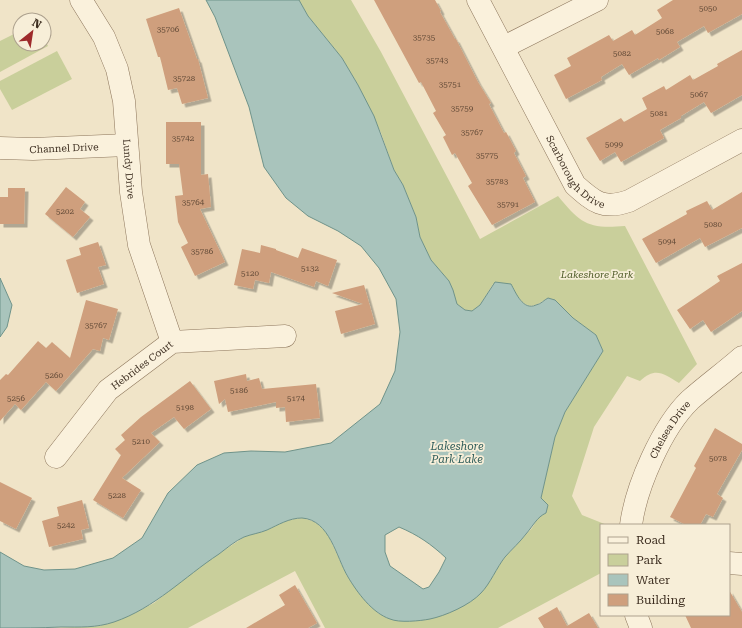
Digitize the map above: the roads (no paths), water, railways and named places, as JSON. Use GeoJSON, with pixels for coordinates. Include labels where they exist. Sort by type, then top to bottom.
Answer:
{"type":"FeatureCollection","features":[{"type":"Feature","properties":{"kind":"street","name":"Lundy Drive"},"geometry":{"type":"LineString","coordinates":[[81,0],[104,37],[117,69],[124,101],[131,192],[139,245],[172,342]]}},
{"type":"Feature","properties":{"kind":"street","name":"Scarborough Drive"},"geometry":{"type":"LineString","coordinates":[[478,0],[576,185],[589,198],[603,205],[617,205],[629,201],[742,140]]}},
{"type":"Feature","properties":{"kind":"street"},"geometry":{"type":"LineString","coordinates":[[504,47],[597,0]]}},
{"type":"Feature","properties":{"kind":"street","name":"Channel Drive"},"geometry":{"type":"LineString","coordinates":[[0,148],[33,149],[127,145]]}},
{"type":"Feature","properties":{"kind":"street","name":"Hebrides Court"},"geometry":{"type":"LineString","coordinates":[[56,456],[108,390],[172,342],[285,336]]}},
{"type":"Feature","properties":{"kind":"street","name":"Chelsea Drive"},"geometry":{"type":"LineString","coordinates":[[631,524],[647,470],[668,427],[690,401],[742,357]]}},
{"type":"Feature","properties":{"kind":"street"},"geometry":{"type":"LineString","coordinates":[[730,563],[742,564]]}},
{"type":"Feature","properties":{"kind":"street"},"geometry":{"type":"LineString","coordinates":[[636,616],[641,628]]}},
{"type":"Feature","properties":{"kind":"water","name":"Lakeshore Park Lake"},"geometry":{"type":"Polygon","coordinates":[[[206,0],[299,0],[308,16],[342,58],[358,85],[374,116],[394,170],[403,185],[416,217],[420,237],[431,260],[449,281],[457,304],[465,310],[472,311],[480,305],[495,282],[511,284],[520,300],[527,306],[539,304],[548,298],[555,300],[573,318],[596,335],[603,351],[565,412],[555,437],[541,498],[548,505],[546,513],[538,519],[505,557],[481,593],[470,602],[457,609],[430,619],[399,621],[390,619],[377,612],[360,595],[348,577],[326,532],[312,520],[297,518],[288,520],[264,531],[241,539],[143,609],[114,622],[88,627],[0,628],[0,552],[24,566],[44,570],[75,569],[113,558],[142,538],[168,493],[197,465],[224,453],[251,451],[285,452],[331,443],[380,404],[395,371],[400,332],[396,299],[379,268],[361,246],[338,231],[308,216],[286,198],[264,167],[249,107],[215,17],[206,0]],[[399,527],[385,535],[385,552],[390,566],[423,589],[429,587],[446,558],[424,540],[399,527]]]}},
{"type":"Feature","properties":{"kind":"water"},"geometry":{"type":"Polygon","coordinates":[[[0,278],[12,305],[7,327],[0,337],[0,278]]]}},
{"type":"Feature","properties":{"kind":"park label","name":"Lakeshore Park"},"geometry":{"type":"Point","coordinates":[597,274]}}]}
